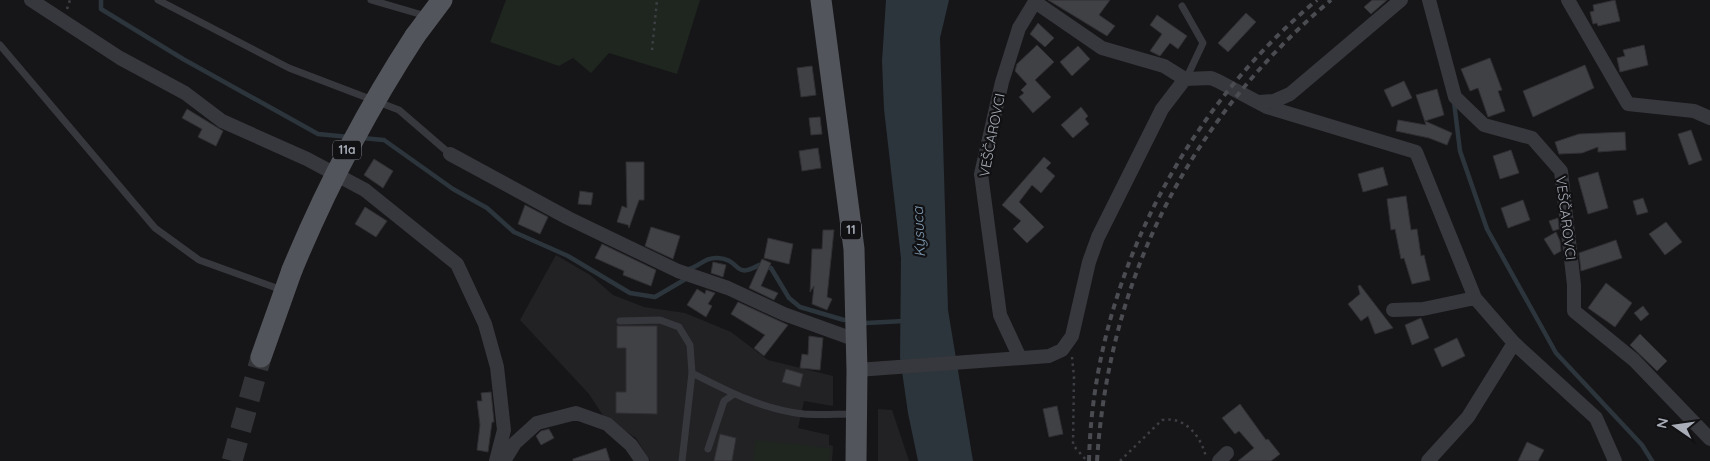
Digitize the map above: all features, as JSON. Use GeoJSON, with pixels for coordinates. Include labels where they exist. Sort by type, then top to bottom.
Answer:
{"type":"FeatureCollection","features":[{"type":"Feature","properties":{"kind":"main road","name":"11a"},"geometry":{"type":"LineString","coordinates":[[261,357],[292,270],[317,212],[362,122],[415,36],[442,0]]}},
{"type":"Feature","properties":{"kind":"main road","name":"11"},"geometry":{"type":"LineString","coordinates":[[821,0],[854,249],[858,370],[856,461]]}},
{"type":"Feature","properties":{"kind":"street"},"geometry":{"type":"LineString","coordinates":[[31,0],[120,58],[185,93],[222,121],[307,159],[365,190],[456,264],[485,324],[497,367],[504,430],[496,461]]}},
{"type":"Feature","properties":{"kind":"street"},"geometry":{"type":"LineString","coordinates":[[1251,100],[1268,103],[1290,94],[1402,0]]}},
{"type":"Feature","properties":{"kind":"street","name":"VEŠČAROVCI"},"geometry":{"type":"LineString","coordinates":[[1429,0],[1455,97],[1484,125],[1532,138],[1561,171],[1574,285],[1574,311],[1634,360],[1710,439]]}},
{"type":"Feature","properties":{"kind":"street"},"geometry":{"type":"LineString","coordinates":[[1568,0],[1628,104],[1694,111],[1710,118]]}},
{"type":"Feature","properties":{"kind":"street","name":"VEŠČAROVCI"},"geometry":{"type":"LineString","coordinates":[[1020,358],[1000,315],[981,174],[1002,82],[1019,28],[1035,1],[1102,48],[1164,66],[1185,79],[1218,80],[1251,100],[1267,107],[1416,152],[1475,298],[1514,343],[1596,418],[1615,461]]}},
{"type":"Feature","properties":{"kind":"street"},"geometry":{"type":"LineString","coordinates":[[858,370],[1049,356],[1062,350],[1072,336],[1089,262],[1098,237],[1162,109],[1185,79]]}},
{"type":"Feature","properties":{"kind":"street"},"geometry":{"type":"LineString","coordinates":[[450,154],[568,218],[678,271],[728,288],[784,314],[856,340]]}},
{"type":"Feature","properties":{"kind":"street"},"geometry":{"type":"LineString","coordinates":[[1393,310],[1423,309],[1475,298]]}},
{"type":"Feature","properties":{"kind":"street"},"geometry":{"type":"LineString","coordinates":[[1428,461],[1468,417],[1514,343]]}},
{"type":"Feature","properties":{"kind":"street"},"geometry":{"type":"LineString","coordinates":[[504,461],[516,443],[537,423],[576,413],[607,424],[631,445],[642,461]]}},
{"type":"Feature","properties":{"kind":"lane"},"geometry":{"type":"LineString","coordinates":[[158,0],[290,68],[399,110],[450,154]]}},
{"type":"Feature","properties":{"kind":"lane"},"geometry":{"type":"LineString","coordinates":[[371,0],[429,17]]}},
{"type":"Feature","properties":{"kind":"lane"},"geometry":{"type":"LineString","coordinates":[[1182,6],[1204,43],[1185,79]]}},
{"type":"Feature","properties":{"kind":"lane"},"geometry":{"type":"LineString","coordinates":[[0,45],[155,228],[200,260],[285,291]]}},
{"type":"Feature","properties":{"kind":"lane"},"geometry":{"type":"LineString","coordinates":[[620,321],[660,320],[680,327],[690,345],[692,373],[682,461]]}},
{"type":"Feature","properties":{"kind":"lane"},"geometry":{"type":"LineString","coordinates":[[692,373],[734,394],[770,407],[803,414],[856,414]]}},
{"type":"Feature","properties":{"kind":"lane"},"geometry":{"type":"LineString","coordinates":[[708,449],[724,400],[734,394]]}},
{"type":"Feature","properties":{"kind":"path"},"geometry":{"type":"LineString","coordinates":[[652,50],[657,0]]}},
{"type":"Feature","properties":{"kind":"path"},"geometry":{"type":"LineString","coordinates":[[1066,345],[1074,363],[1073,445],[1087,461]]}},
{"type":"Feature","properties":{"kind":"path"},"geometry":{"type":"LineString","coordinates":[[1120,461],[1162,420],[1172,419],[1181,421],[1198,437],[1207,461]]}},
{"type":"Feature","properties":{"kind":"shaded area"},"geometry":{"type":"Polygon","coordinates":[[[506,0],[700,0],[677,74],[609,53],[591,73],[573,58],[559,66],[490,42],[506,0]]]}},
{"type":"Feature","properties":{"kind":"shaded area"},"geometry":{"type":"Polygon","coordinates":[[[556,255],[590,275],[613,295],[644,307],[685,313],[731,332],[768,360],[833,376],[833,406],[804,401],[798,428],[829,435],[829,445],[833,446],[832,461],[650,461],[636,438],[604,417],[589,394],[520,320],[556,255]]]}},
{"type":"Feature","properties":{"kind":"shaded area"},"geometry":{"type":"Polygon","coordinates":[[[878,409],[892,410],[909,461],[878,461],[878,409]]]}},
{"type":"Feature","properties":{"kind":"shaded area"},"geometry":{"type":"Polygon","coordinates":[[[756,440],[831,448],[829,461],[753,461],[756,440]]]}},
{"type":"Feature","properties":{"kind":"water","name":"Kysuca"},"geometry":{"type":"Polygon","coordinates":[[[886,0],[949,0],[940,38],[948,310],[973,461],[918,461],[908,413],[900,357],[901,258],[884,109],[882,61],[886,0]]]}},
{"type":"Feature","properties":{"kind":"building"},"geometry":{"type":"Polygon","coordinates":[[[1048,0],[1110,0],[1099,15],[1115,26],[1107,36],[1048,0]]]}},
{"type":"Feature","properties":{"kind":"building"},"geometry":{"type":"Polygon","coordinates":[[[1372,0],[1387,0],[1371,14],[1364,7],[1372,0]]]}},
{"type":"Feature","properties":{"kind":"building"},"geometry":{"type":"Polygon","coordinates":[[[1615,0],[1620,21],[1598,26],[1597,23],[1593,24],[1590,12],[1594,11],[1593,5],[1615,0]]]}},
{"type":"Feature","properties":{"kind":"building"},"geometry":{"type":"Polygon","coordinates":[[[1246,13],[1256,22],[1228,52],[1218,43],[1246,13]]]}},
{"type":"Feature","properties":{"kind":"building"},"geometry":{"type":"Polygon","coordinates":[[[1157,15],[1187,36],[1178,49],[1170,43],[1160,56],[1150,51],[1162,34],[1150,25],[1157,15]]]}},
{"type":"Feature","properties":{"kind":"building"},"geometry":{"type":"Polygon","coordinates":[[[1038,23],[1054,38],[1045,47],[1030,34],[1038,23]]]}},
{"type":"Feature","properties":{"kind":"building"},"geometry":{"type":"Polygon","coordinates":[[[1037,45],[1054,62],[1035,80],[1051,97],[1033,113],[1019,97],[1024,93],[1021,90],[1027,84],[1015,71],[1017,64],[1037,45]]]}},
{"type":"Feature","properties":{"kind":"building"},"geometry":{"type":"Polygon","coordinates":[[[1644,45],[1648,65],[1620,72],[1617,58],[1625,56],[1623,50],[1644,45]]]}},
{"type":"Feature","properties":{"kind":"building"},"geometry":{"type":"Polygon","coordinates":[[[1078,46],[1090,59],[1072,76],[1060,62],[1078,46]]]}},
{"type":"Feature","properties":{"kind":"building"},"geometry":{"type":"Polygon","coordinates":[[[1490,58],[1502,90],[1498,91],[1505,111],[1488,117],[1478,88],[1470,91],[1461,69],[1490,58]]]}},
{"type":"Feature","properties":{"kind":"building"},"geometry":{"type":"Polygon","coordinates":[[[1585,65],[1594,88],[1533,117],[1523,91],[1585,65]]]}},
{"type":"Feature","properties":{"kind":"building"},"geometry":{"type":"Polygon","coordinates":[[[812,66],[816,95],[801,97],[797,68],[812,66]]]}},
{"type":"Feature","properties":{"kind":"building"},"geometry":{"type":"Polygon","coordinates":[[[1404,81],[1412,98],[1392,107],[1384,90],[1404,81]]]}},
{"type":"Feature","properties":{"kind":"building"},"geometry":{"type":"Polygon","coordinates":[[[1437,89],[1444,115],[1425,121],[1452,133],[1447,145],[1429,138],[1396,131],[1398,120],[1426,125],[1416,95],[1437,89]]]}},
{"type":"Feature","properties":{"kind":"building"},"geometry":{"type":"Polygon","coordinates":[[[1081,107],[1088,116],[1085,119],[1089,124],[1073,138],[1061,125],[1081,107]]]}},
{"type":"Feature","properties":{"kind":"building"},"geometry":{"type":"Polygon","coordinates":[[[187,109],[223,131],[216,146],[198,137],[202,129],[182,118],[187,109]]]}},
{"type":"Feature","properties":{"kind":"building"},"geometry":{"type":"Polygon","coordinates":[[[820,117],[822,134],[811,135],[809,118],[820,117]]]}},
{"type":"Feature","properties":{"kind":"building"},"geometry":{"type":"Polygon","coordinates":[[[1691,130],[1702,160],[1689,165],[1678,134],[1691,130]]]}},
{"type":"Feature","properties":{"kind":"building"},"geometry":{"type":"Polygon","coordinates":[[[1625,132],[1626,150],[1598,152],[1598,147],[1582,153],[1559,154],[1555,142],[1579,134],[1625,132]]]}},
{"type":"Feature","properties":{"kind":"building"},"geometry":{"type":"Polygon","coordinates":[[[818,148],[821,168],[802,171],[799,151],[818,148]]]}},
{"type":"Feature","properties":{"kind":"building"},"geometry":{"type":"Polygon","coordinates":[[[1511,150],[1519,173],[1500,179],[1493,156],[1511,150]]]}},
{"type":"Feature","properties":{"kind":"building"},"geometry":{"type":"Polygon","coordinates":[[[1044,157],[1051,163],[1046,168],[1055,176],[1041,193],[1032,185],[1019,202],[1044,227],[1027,243],[1013,229],[1021,221],[1002,205],[1044,157]]]}},
{"type":"Feature","properties":{"kind":"building"},"geometry":{"type":"Polygon","coordinates":[[[374,159],[393,171],[383,188],[364,175],[374,159]]]}},
{"type":"Feature","properties":{"kind":"building"},"geometry":{"type":"Polygon","coordinates":[[[626,162],[644,162],[644,200],[639,200],[629,228],[628,225],[617,222],[622,206],[627,208],[626,162]]]}},
{"type":"Feature","properties":{"kind":"building"},"geometry":{"type":"Polygon","coordinates":[[[1383,167],[1388,185],[1363,192],[1358,174],[1383,167]]]}},
{"type":"Feature","properties":{"kind":"building"},"geometry":{"type":"Polygon","coordinates":[[[1598,172],[1608,208],[1588,214],[1578,178],[1598,172]]]}},
{"type":"Feature","properties":{"kind":"building"},"geometry":{"type":"Polygon","coordinates":[[[580,191],[593,193],[591,205],[578,204],[580,191]]]}},
{"type":"Feature","properties":{"kind":"building"},"geometry":{"type":"Polygon","coordinates":[[[1406,196],[1411,230],[1417,229],[1421,256],[1424,255],[1430,280],[1412,284],[1404,258],[1401,259],[1395,229],[1391,230],[1387,199],[1406,196]]]}},
{"type":"Feature","properties":{"kind":"building"},"geometry":{"type":"Polygon","coordinates":[[[1643,198],[1648,212],[1637,215],[1633,201],[1643,198]]]}},
{"type":"Feature","properties":{"kind":"building"},"geometry":{"type":"Polygon","coordinates":[[[1523,200],[1530,220],[1508,228],[1501,208],[1523,200]]]}},
{"type":"Feature","properties":{"kind":"building"},"geometry":{"type":"Polygon","coordinates":[[[525,205],[548,217],[540,234],[518,224],[525,205]]]}},
{"type":"Feature","properties":{"kind":"building"},"geometry":{"type":"Polygon","coordinates":[[[365,207],[387,221],[376,237],[355,224],[365,207]]]}},
{"type":"Feature","properties":{"kind":"building"},"geometry":{"type":"Polygon","coordinates":[[[1558,218],[1559,229],[1553,231],[1549,221],[1558,218]]]}},
{"type":"Feature","properties":{"kind":"building"},"geometry":{"type":"Polygon","coordinates":[[[1666,222],[1682,242],[1665,255],[1649,234],[1666,222]]]}},
{"type":"Feature","properties":{"kind":"building"},"geometry":{"type":"Polygon","coordinates":[[[651,227],[680,236],[673,259],[645,246],[651,227]]]}},
{"type":"Feature","properties":{"kind":"building"},"geometry":{"type":"Polygon","coordinates":[[[823,230],[834,230],[827,297],[832,299],[827,310],[812,304],[814,286],[810,292],[812,249],[822,249],[823,230]]]}},
{"type":"Feature","properties":{"kind":"building"},"geometry":{"type":"Polygon","coordinates":[[[1556,232],[1560,241],[1561,251],[1554,255],[1544,239],[1556,232]]]}},
{"type":"Feature","properties":{"kind":"building"},"geometry":{"type":"Polygon","coordinates":[[[768,238],[793,244],[789,264],[764,258],[768,238]]]}},
{"type":"Feature","properties":{"kind":"building"},"geometry":{"type":"Polygon","coordinates":[[[1616,240],[1622,258],[1581,271],[1579,253],[1616,240]]]}},
{"type":"Feature","properties":{"kind":"building"},"geometry":{"type":"Polygon","coordinates":[[[602,244],[656,270],[651,286],[623,275],[624,271],[595,258],[602,244]]]}},
{"type":"Feature","properties":{"kind":"building"},"geometry":{"type":"Polygon","coordinates":[[[762,259],[771,263],[761,286],[778,293],[774,300],[749,288],[762,259]]]}},
{"type":"Feature","properties":{"kind":"building"},"geometry":{"type":"Polygon","coordinates":[[[713,262],[726,265],[723,277],[711,273],[713,262]]]}},
{"type":"Feature","properties":{"kind":"building"},"geometry":{"type":"Polygon","coordinates":[[[1606,283],[1632,303],[1615,327],[1588,308],[1606,283]]]}},
{"type":"Feature","properties":{"kind":"building"},"geometry":{"type":"Polygon","coordinates":[[[1360,285],[1393,328],[1375,334],[1368,316],[1361,321],[1348,304],[1360,294],[1358,286],[1360,285]]]}},
{"type":"Feature","properties":{"kind":"building"},"geometry":{"type":"Polygon","coordinates":[[[697,289],[705,294],[706,290],[715,293],[708,304],[712,306],[706,317],[687,305],[697,289]]]}},
{"type":"Feature","properties":{"kind":"building"},"geometry":{"type":"Polygon","coordinates":[[[738,302],[788,325],[764,356],[754,348],[765,335],[731,314],[738,302]]]}},
{"type":"Feature","properties":{"kind":"building"},"geometry":{"type":"Polygon","coordinates":[[[1643,306],[1649,314],[1641,321],[1634,313],[1643,306]]]}},
{"type":"Feature","properties":{"kind":"building"},"geometry":{"type":"Polygon","coordinates":[[[1421,318],[1429,338],[1412,345],[1405,325],[1421,318]]]}},
{"type":"Feature","properties":{"kind":"building"},"geometry":{"type":"Polygon","coordinates":[[[617,326],[657,326],[657,414],[616,413],[616,392],[626,392],[626,348],[617,348],[617,326]]]}},
{"type":"Feature","properties":{"kind":"building"},"geometry":{"type":"Polygon","coordinates":[[[1640,334],[1667,361],[1657,371],[1630,345],[1640,334]]]}},
{"type":"Feature","properties":{"kind":"building"},"geometry":{"type":"Polygon","coordinates":[[[809,336],[823,338],[820,370],[800,368],[802,354],[808,355],[809,336]]]}},
{"type":"Feature","properties":{"kind":"building"},"geometry":{"type":"Polygon","coordinates":[[[1457,338],[1465,356],[1442,367],[1434,349],[1457,338]]]}},
{"type":"Feature","properties":{"kind":"building"},"geometry":{"type":"Polygon","coordinates":[[[786,369],[803,374],[800,387],[782,382],[786,369]]]}},
{"type":"Feature","properties":{"kind":"building"},"geometry":{"type":"Polygon","coordinates":[[[491,392],[494,422],[492,422],[488,452],[477,450],[480,425],[477,401],[482,401],[481,393],[491,392]]]}},
{"type":"Feature","properties":{"kind":"building"},"geometry":{"type":"Polygon","coordinates":[[[1240,404],[1266,440],[1268,439],[1280,454],[1271,461],[1238,461],[1254,448],[1239,431],[1235,434],[1222,418],[1240,404]]]}},
{"type":"Feature","properties":{"kind":"building"},"geometry":{"type":"Polygon","coordinates":[[[1057,406],[1063,434],[1049,437],[1043,409],[1057,406]]]}},
{"type":"Feature","properties":{"kind":"building"},"geometry":{"type":"Polygon","coordinates":[[[549,429],[554,438],[541,445],[536,436],[541,431],[549,429]]]}},
{"type":"Feature","properties":{"kind":"building"},"geometry":{"type":"Polygon","coordinates":[[[720,434],[736,438],[732,461],[714,461],[720,434]]]}},
{"type":"Feature","properties":{"kind":"building"},"geometry":{"type":"Polygon","coordinates":[[[1527,442],[1544,450],[1538,461],[1518,461],[1527,442]]]}},
{"type":"Feature","properties":{"kind":"building"},"geometry":{"type":"Polygon","coordinates":[[[606,448],[610,461],[573,461],[573,459],[606,448]]]}},
{"type":"Feature","properties":{"kind":"waterway"},"geometry":{"type":"LineString","coordinates":[[101,0],[101,9],[183,59],[318,134],[349,137]]}},
{"type":"Feature","properties":{"kind":"waterway"},"geometry":{"type":"LineString","coordinates":[[1454,102],[1460,151],[1487,229],[1556,353],[1642,445],[1652,461]]}},
{"type":"Feature","properties":{"kind":"waterway"},"geometry":{"type":"LineString","coordinates":[[362,138],[384,140],[453,189],[487,208],[514,232],[568,256],[630,293],[655,297],[684,280]]}},
{"type":"Feature","properties":{"kind":"waterway"},"geometry":{"type":"LineString","coordinates":[[689,269],[713,258],[725,259],[741,270],[751,269],[759,265],[771,268],[789,298],[800,307],[844,320]]}},
{"type":"Feature","properties":{"kind":"waterway"},"geometry":{"type":"LineString","coordinates":[[866,323],[904,321]]}},
{"type":"Feature","properties":{"kind":"tunnel"},"geometry":{"type":"LineString","coordinates":[[232,461],[261,357]]}},
{"type":"Feature","properties":{"kind":"railway"},"geometry":{"type":"LineString","coordinates":[[1089,461],[1094,395],[1107,330],[1127,267],[1154,206],[1187,149],[1225,95],[1269,45],[1317,0]]}},
{"type":"Feature","properties":{"kind":"railway"},"geometry":{"type":"LineString","coordinates":[[1097,461],[1105,393],[1119,328],[1139,265],[1166,206],[1198,149],[1237,96],[1281,46],[1331,0]]}}]}
